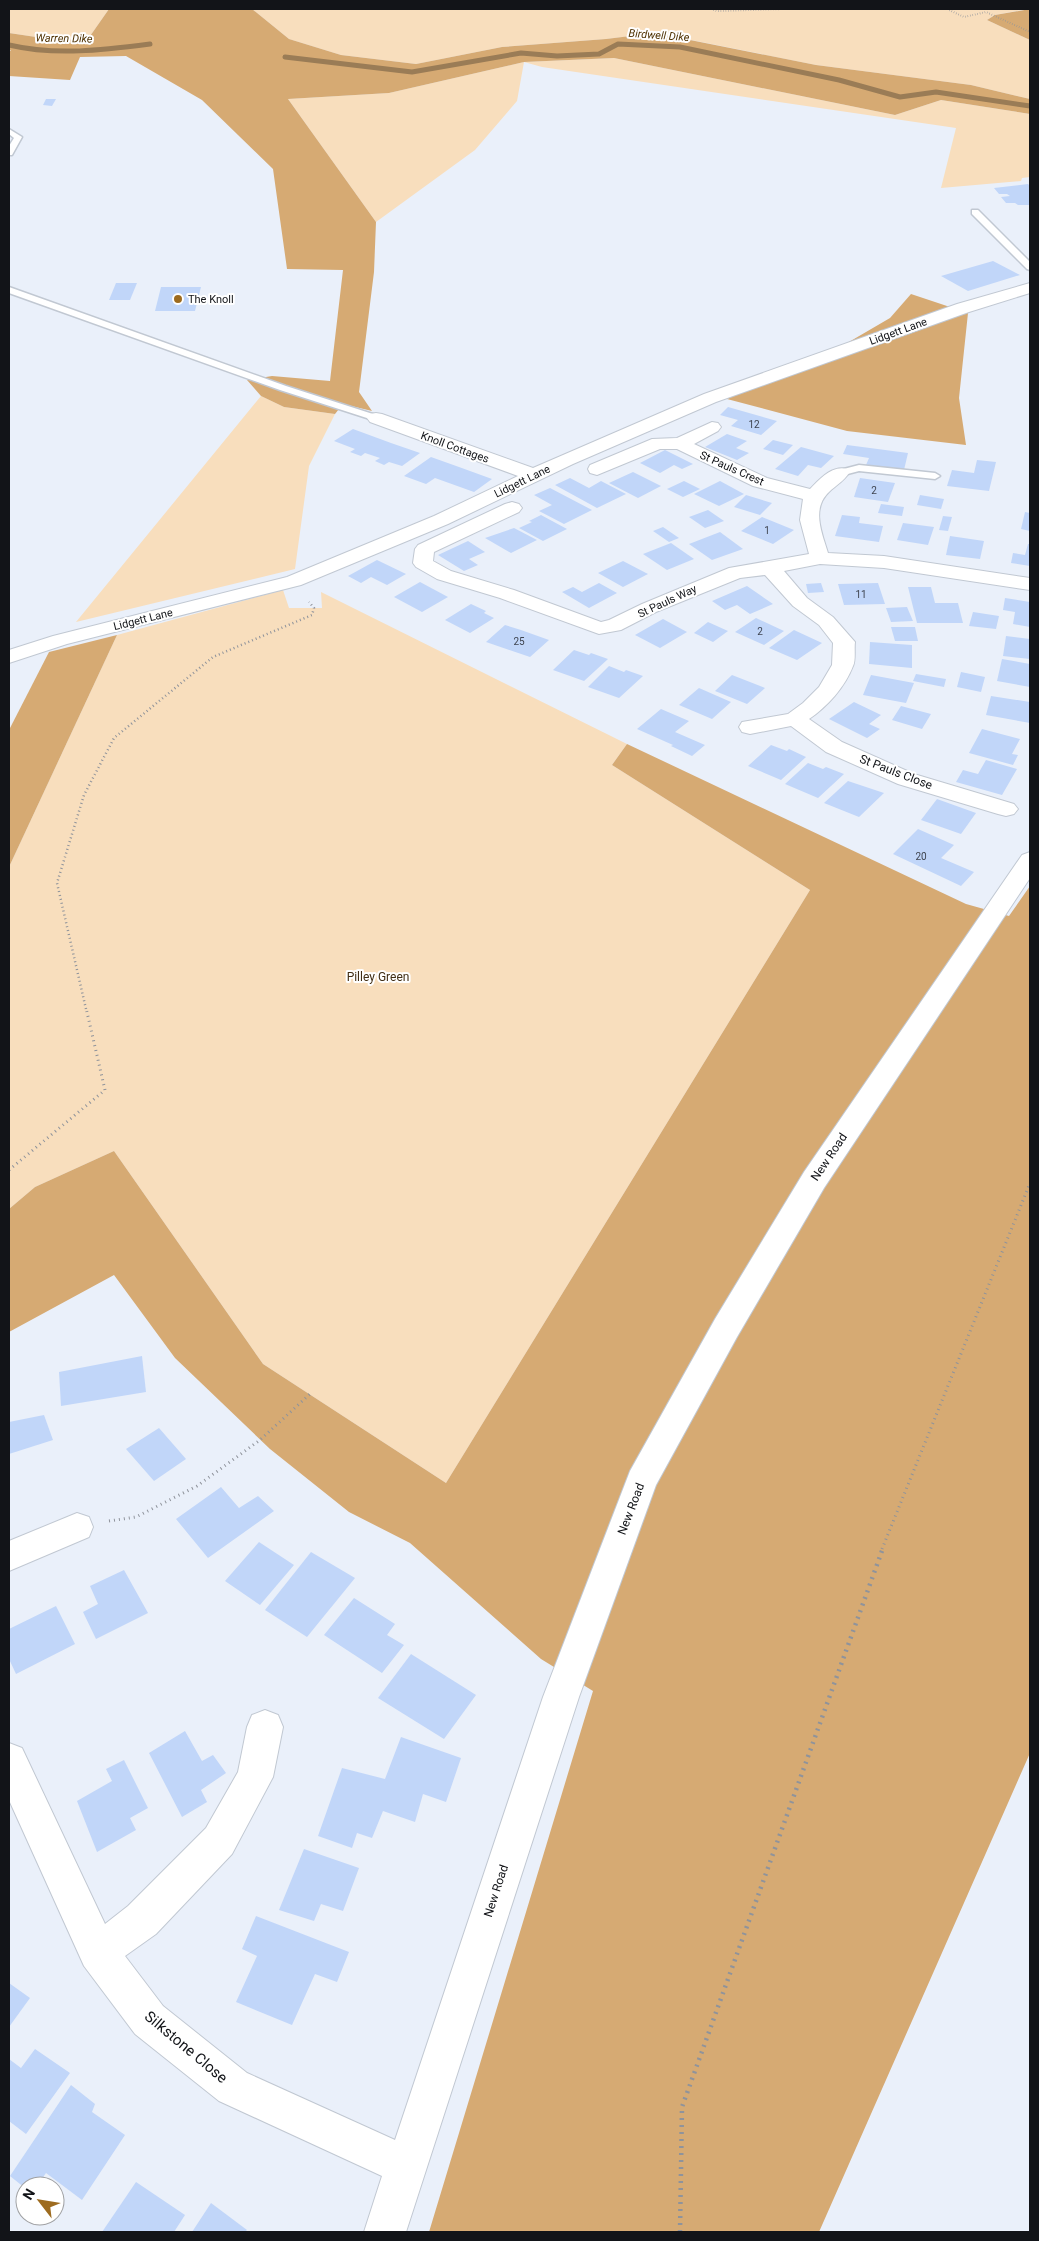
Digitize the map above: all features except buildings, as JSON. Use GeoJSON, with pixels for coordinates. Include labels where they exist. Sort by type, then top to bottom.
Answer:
{"type":"FeatureCollection","features":[{"type":"Feature","properties":{"kind":"street","name":"Lidgett Lane"},"geometry":{"type":"LineString","coordinates":[[9,657],[60,640],[294,581],[441,520],[534,475],[710,398],[963,308],[1030,288]]}},
{"type":"Feature","properties":{"kind":"street","name":"Knoll Cottages"},"geometry":{"type":"LineString","coordinates":[[376,418],[534,475]]}},
{"type":"Feature","properties":{"kind":"street","name":"St Pauls Crest"},"geometry":{"type":"LineString","coordinates":[[680,444],[712,427]]}},
{"type":"Feature","properties":{"kind":"street","name":"St Pauls Crest"},"geometry":{"type":"LineString","coordinates":[[598,469],[658,443],[680,444],[760,482],[814,496]]}},
{"type":"Feature","properties":{"kind":"street"},"geometry":{"type":"LineString","coordinates":[[820,558],[809,521],[810,506],[814,496],[840,473]]}},
{"type":"Feature","properties":{"kind":"street","name":"St Pauls Way"},"geometry":{"type":"LineString","coordinates":[[512,508],[479,525],[455,533],[425,549],[423,563],[444,575],[507,594],[599,628],[614,626],[657,604],[736,572],[770,568],[820,558],[884,562],[1030,584]]}},
{"type":"Feature","properties":{"kind":"street"},"geometry":{"type":"LineString","coordinates":[[750,727],[795,719],[812,708],[828,690],[843,665],[844,642],[826,621],[800,602],[770,568]]}},
{"type":"Feature","properties":{"kind":"street","name":"St Pauls Close"},"geometry":{"type":"LineString","coordinates":[[795,719],[834,747],[906,779],[1006,810]]}},
{"type":"Feature","properties":{"kind":"street","name":"New Road"},"geometry":{"type":"LineString","coordinates":[[385,2232],[560,1697],[641,1481],[726,1328],[814,1180],[1030,860]]}},
{"type":"Feature","properties":{"kind":"street"},"geometry":{"type":"LineString","coordinates":[[9,1556],[76,1527]]}},
{"type":"Feature","properties":{"kind":"street"},"geometry":{"type":"LineString","coordinates":[[98,1952],[142,1920],[219,1841],[255,1777],[265,1726]]}},
{"type":"Feature","properties":{"kind":"street","name":"Silkstone Close"},"geometry":{"type":"LineString","coordinates":[[9,1760],[98,1952],[149,2020],[233,2087],[406,2166]]}},
{"type":"Feature","properties":{"kind":"lane"},"geometry":{"type":"LineString","coordinates":[[9,131],[18,137],[9,153]]}},
{"type":"Feature","properties":{"kind":"lane"},"geometry":{"type":"LineString","coordinates":[[975,212],[1030,267]]}},
{"type":"Feature","properties":{"kind":"lane"},"geometry":{"type":"LineString","coordinates":[[9,290],[283,388],[376,418]]}},
{"type":"Feature","properties":{"kind":"lane"},"geometry":{"type":"LineString","coordinates":[[840,473],[859,468],[935,476]]}},
{"type":"Feature","properties":{"kind":"path"},"geometry":{"type":"LineString","coordinates":[[711,9],[717,11],[783,9]]}},
{"type":"Feature","properties":{"kind":"path"},"geometry":{"type":"LineString","coordinates":[[947,9],[964,17],[986,12],[1030,32]]}},
{"type":"Feature","properties":{"kind":"path"},"geometry":{"type":"LineString","coordinates":[[9,1170],[105,1090],[57,883],[84,795],[114,738],[213,657],[312,615],[314,608],[294,581]]}},
{"type":"Feature","properties":{"kind":"path"},"geometry":{"type":"LineString","coordinates":[[680,2232],[682,2107],[894,1516],[1030,1183]]}},
{"type":"Feature","properties":{"kind":"path"},"geometry":{"type":"LineString","coordinates":[[76,1527],[136,1517],[197,1486],[260,1440],[310,1394]]}},
{"type":"Feature","properties":{"kind":"green space"},"geometry":{"type":"Polygon","coordinates":[[[9,9],[109,9],[88,39],[56,40],[9,33],[9,9]]]}},
{"type":"Feature","properties":{"kind":"green space"},"geometry":{"type":"Polygon","coordinates":[[[252,9],[1028,9],[995,15],[987,20],[1030,40],[1030,99],[971,85],[816,65],[656,33],[502,47],[416,64],[341,55],[289,39],[252,9]]]}},
{"type":"Feature","properties":{"kind":"green space"},"geometry":{"type":"Polygon","coordinates":[[[614,58],[895,115],[941,100],[1030,114],[1030,177],[1022,178],[1021,181],[941,188],[956,128],[542,67],[524,62],[614,58]]]}},
{"type":"Feature","properties":{"kind":"green space"},"geometry":{"type":"Polygon","coordinates":[[[524,62],[517,101],[475,150],[376,222],[288,99],[389,93],[524,62]]]}},
{"type":"Feature","properties":{"kind":"green space"},"geometry":{"type":"Polygon","coordinates":[[[261,396],[284,407],[335,414],[309,466],[295,569],[76,622],[261,396]]]}},
{"type":"Feature","properties":{"kind":"green space","name":"Pilley Green"},"geometry":{"type":"Polygon","coordinates":[[[283,590],[289,608],[322,608],[321,592],[627,744],[612,765],[810,890],[446,1483],[263,1364],[114,1151],[35,1187],[9,1209],[9,867],[117,635],[283,590]]]}},
{"type":"Feature","properties":{"kind":"shaded area"},"geometry":{"type":"Polygon","coordinates":[[[109,9],[252,9],[289,39],[341,55],[416,64],[502,47],[606,39],[655,33],[816,65],[971,85],[1030,99],[1030,114],[941,100],[895,115],[614,58],[524,62],[389,93],[288,99],[376,222],[374,272],[359,392],[372,411],[343,404],[335,414],[284,407],[261,396],[247,380],[272,376],[330,381],[343,270],[287,269],[273,169],[202,100],[126,56],[80,57],[70,80],[9,76],[9,52],[11,50],[9,50],[9,33],[56,40],[88,39],[109,9]]]}},
{"type":"Feature","properties":{"kind":"shaded area"},"geometry":{"type":"Polygon","coordinates":[[[1030,9],[1030,40],[987,20],[995,15],[1030,9]]]}},
{"type":"Feature","properties":{"kind":"shaded area"},"geometry":{"type":"Polygon","coordinates":[[[911,294],[968,313],[959,398],[966,445],[847,431],[727,399],[842,346],[890,318],[911,294]]]}},
{"type":"Feature","properties":{"kind":"shaded area"},"geometry":{"type":"Polygon","coordinates":[[[117,635],[9,867],[9,730],[49,652],[117,635]]]}},
{"type":"Feature","properties":{"kind":"shaded area"},"geometry":{"type":"Polygon","coordinates":[[[627,744],[966,904],[1009,916],[1030,886],[1030,1753],[819,2232],[429,2232],[593,1691],[541,1659],[410,1543],[349,1512],[270,1449],[175,1358],[114,1275],[9,1332],[9,1209],[35,1187],[114,1151],[263,1364],[446,1483],[810,890],[612,765],[627,744]]]}},
{"type":"Feature","properties":{"kind":"waterway","name":"Warren Dike"},"geometry":{"type":"LineString","coordinates":[[9,45],[44,50],[80,51],[150,44]]}},
{"type":"Feature","properties":{"kind":"waterway","name":"Birdwell Dike"},"geometry":{"type":"LineString","coordinates":[[285,57],[412,72],[521,53],[557,56],[599,54],[618,44],[680,47],[839,80],[900,97],[936,92],[1030,106]]}},
{"type":"Feature","properties":{"kind":"place","name":"The Knoll"},"geometry":{"type":"Point","coordinates":[178,299]}}]}
